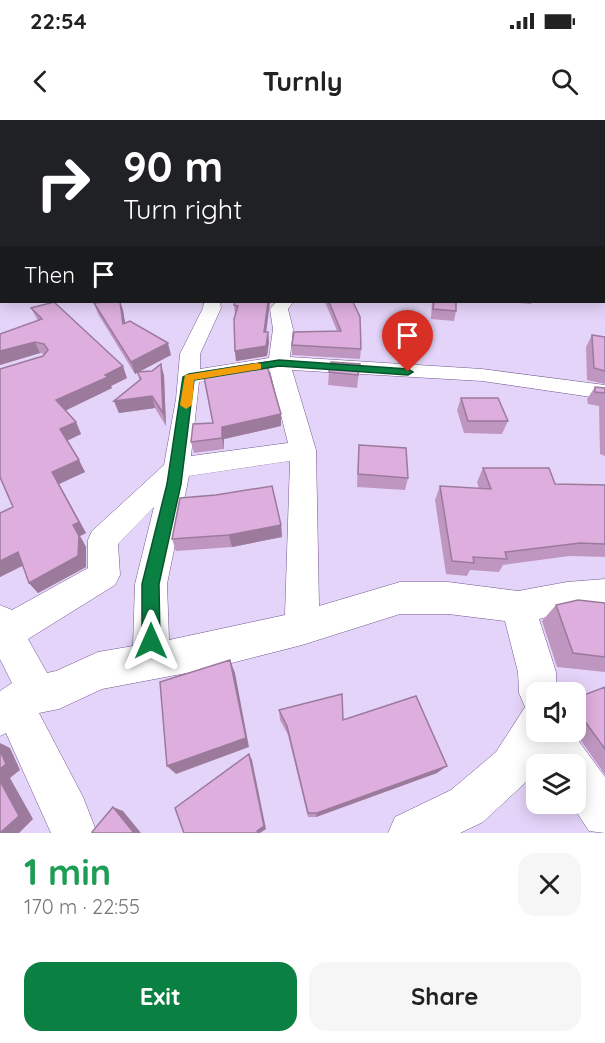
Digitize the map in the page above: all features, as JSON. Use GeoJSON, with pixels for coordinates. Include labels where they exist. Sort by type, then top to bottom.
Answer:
{"type":"FeatureCollection","features":[{"type":"Feature","properties":{"kind":"street"},"geometry":{"type":"LineString","coordinates":[[151,660],[151,584],[177,468],[190,354],[212,308],[212,303]]}},
{"type":"Feature","properties":{"kind":"street"},"geometry":{"type":"LineString","coordinates":[[284,303],[279,309],[283,329],[279,363],[303,450],[302,628]]}},
{"type":"Feature","properties":{"kind":"street"},"geometry":{"type":"LineString","coordinates":[[189,377],[279,363],[482,375],[605,392]]}},
{"type":"Feature","properties":{"kind":"street"},"geometry":{"type":"LineString","coordinates":[[15,705],[31,681],[3,628],[104,575],[103,540],[177,468],[303,450]]}},
{"type":"Feature","properties":{"kind":"street"},"geometry":{"type":"LineString","coordinates":[[15,705],[59,690],[98,670],[208,651],[302,628],[400,598],[448,598],[518,606],[567,597],[605,594]]}},
{"type":"Feature","properties":{"kind":"street"},"geometry":{"type":"LineString","coordinates":[[518,606],[537,672],[537,682]]}},
{"type":"Feature","properties":{"kind":"street"},"geometry":{"type":"LineString","coordinates":[[15,705],[67,813],[74,833]]}},
{"type":"Feature","properties":{"kind":"street"},"geometry":{"type":"LineString","coordinates":[[411,833],[467,806],[511,767],[526,741]]}},
{"type":"Feature","properties":{"kind":"street"},"geometry":{"type":"LineString","coordinates":[[586,787],[605,815]]}},
{"type":"Feature","properties":{"kind":"building"},"geometry":{"type":"Polygon","coordinates":[[[55,303],[123,366],[105,375],[108,377],[56,400],[76,422],[60,429],[79,460],[52,472],[79,522],[73,525],[79,536],[78,556],[29,583],[18,552],[0,561],[0,513],[13,507],[0,477],[0,369],[43,356],[48,350],[44,344],[35,342],[0,351],[0,334],[42,319],[31,308],[55,303]]]}},
{"type":"Feature","properties":{"kind":"building"},"geometry":{"type":"Polygon","coordinates":[[[94,303],[120,303],[123,324],[130,321],[168,343],[131,362],[94,303]]]}},
{"type":"Feature","properties":{"kind":"building"},"geometry":{"type":"Polygon","coordinates":[[[235,303],[268,303],[264,332],[268,332],[266,346],[235,351],[234,319],[238,306],[234,305],[235,303]]]}},
{"type":"Feature","properties":{"kind":"building"},"geometry":{"type":"Polygon","coordinates":[[[329,303],[353,303],[360,317],[361,349],[292,345],[294,332],[341,331],[329,303]]]}},
{"type":"Feature","properties":{"kind":"building"},"geometry":{"type":"Polygon","coordinates":[[[434,303],[456,303],[456,311],[433,309],[434,303]]]}},
{"type":"Feature","properties":{"kind":"building"},"geometry":{"type":"Polygon","coordinates":[[[592,335],[605,337],[605,371],[594,368],[592,335]]]}},
{"type":"Feature","properties":{"kind":"building"},"geometry":{"type":"Polygon","coordinates":[[[266,362],[281,414],[222,427],[222,438],[191,442],[193,424],[213,423],[203,372],[266,362]]]}},
{"type":"Feature","properties":{"kind":"building"},"geometry":{"type":"Polygon","coordinates":[[[331,362],[360,364],[358,375],[329,372],[331,362]]]}},
{"type":"Feature","properties":{"kind":"building"},"geometry":{"type":"Polygon","coordinates":[[[161,364],[163,413],[152,396],[114,401],[141,379],[137,372],[152,371],[161,364]]]}},
{"type":"Feature","properties":{"kind":"building"},"geometry":{"type":"Polygon","coordinates":[[[595,387],[605,388],[605,393],[595,392],[595,387]]]}},
{"type":"Feature","properties":{"kind":"building"},"geometry":{"type":"Polygon","coordinates":[[[461,398],[498,398],[508,421],[468,421],[461,398]]]}},
{"type":"Feature","properties":{"kind":"building"},"geometry":{"type":"Polygon","coordinates":[[[359,445],[406,448],[408,478],[358,474],[359,445]]]}},
{"type":"Feature","properties":{"kind":"building"},"geometry":{"type":"Polygon","coordinates":[[[483,468],[549,468],[555,484],[605,485],[605,544],[580,543],[505,552],[507,559],[473,557],[474,563],[452,561],[440,486],[491,489],[483,468]]]}},
{"type":"Feature","properties":{"kind":"building"},"geometry":{"type":"Polygon","coordinates":[[[272,486],[281,525],[229,535],[172,539],[180,498],[272,486]]]}},
{"type":"Feature","properties":{"kind":"building"},"geometry":{"type":"Polygon","coordinates":[[[578,600],[605,603],[605,657],[573,653],[556,605],[578,600]]]}},
{"type":"Feature","properties":{"kind":"building"},"geometry":{"type":"Polygon","coordinates":[[[230,660],[246,738],[167,766],[160,682],[230,660]]]}},
{"type":"Feature","properties":{"kind":"building"},"geometry":{"type":"Polygon","coordinates":[[[605,687],[605,749],[586,723],[586,694],[605,687]]]}},
{"type":"Feature","properties":{"kind":"building"},"geometry":{"type":"Polygon","coordinates":[[[342,694],[343,720],[416,696],[447,766],[317,813],[308,813],[287,726],[279,710],[342,694]]]}},
{"type":"Feature","properties":{"kind":"building"},"geometry":{"type":"Polygon","coordinates":[[[0,750],[6,764],[0,769],[0,750]]]}},
{"type":"Feature","properties":{"kind":"building"},"geometry":{"type":"Polygon","coordinates":[[[249,754],[264,826],[257,831],[258,833],[184,833],[175,808],[249,754]]]}},
{"type":"Feature","properties":{"kind":"building"},"geometry":{"type":"Polygon","coordinates":[[[0,781],[19,816],[0,833],[0,781]]]}},
{"type":"Feature","properties":{"kind":"building"},"geometry":{"type":"Polygon","coordinates":[[[113,807],[134,833],[92,833],[92,832],[113,807]]]}},
{"type":"Feature","properties":{"kind":"slow traffic"},"geometry":{"type":"LineString","coordinates":[[186,405],[189,377],[257,366]]}},
{"type":"Feature","properties":{"kind":"route"},"geometry":{"type":"LineString","coordinates":[[151,641],[151,584],[174,484],[189,377],[279,363],[352,366],[408,372]]}}]}
